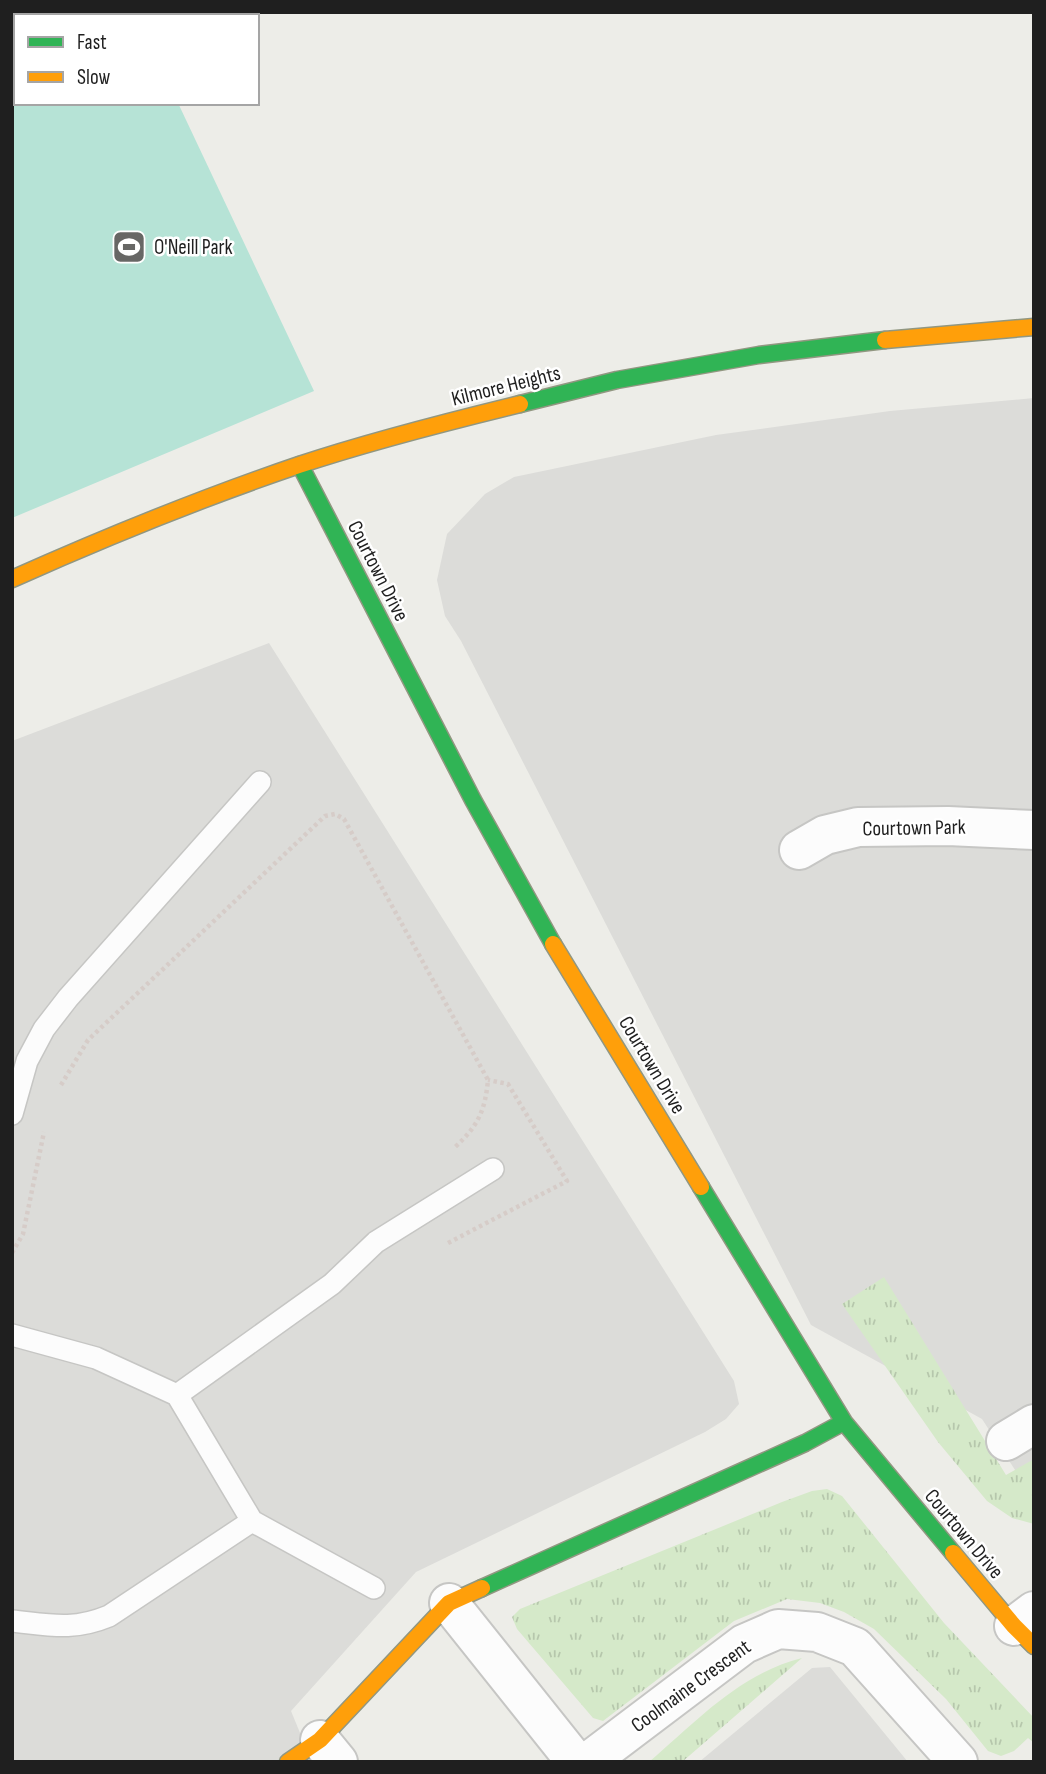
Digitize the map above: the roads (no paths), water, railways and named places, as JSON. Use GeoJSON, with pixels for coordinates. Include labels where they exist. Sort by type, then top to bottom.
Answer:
{"type":"FeatureCollection","features":[{"type":"Feature","properties":{"kind":"street","name":"Kilmore Heights"},"geometry":{"type":"LineString","coordinates":[[12,579],[90,544],[300,465],[450,421],[617,380],[760,355],[947,333],[1034,327]]}},
{"type":"Feature","properties":{"kind":"street","name":"Courtown Drive"},"geometry":{"type":"LineString","coordinates":[[300,465],[473,800],[554,945],[844,1422],[1027,1628]]}},
{"type":"Feature","properties":{"kind":"street","name":"Courtown Park"},"geometry":{"type":"LineString","coordinates":[[799,850],[825,835],[858,827],[947,826],[1034,830]]}},
{"type":"Feature","properties":{"kind":"street"},"geometry":{"type":"LineString","coordinates":[[288,1762],[329,1751],[449,1603],[805,1443],[844,1422]]}},
{"type":"Feature","properties":{"kind":"street"},"geometry":{"type":"LineString","coordinates":[[449,1603],[576,1762]]}},
{"type":"Feature","properties":{"kind":"street","name":"Coolmaine Crescent"},"geometry":{"type":"LineString","coordinates":[[588,1762],[744,1644],[778,1629],[817,1632],[855,1647],[958,1762]]}},
{"type":"Feature","properties":{"kind":"lane"},"geometry":{"type":"LineString","coordinates":[[12,1114],[27,1061],[44,1028],[260,782]]}},
{"type":"Feature","properties":{"kind":"lane"},"geometry":{"type":"LineString","coordinates":[[177,1395],[332,1284],[376,1242],[493,1169]]}},
{"type":"Feature","properties":{"kind":"lane"},"geometry":{"type":"LineString","coordinates":[[12,1335],[96,1357],[177,1395],[252,1521],[374,1588]]}},
{"type":"Feature","properties":{"kind":"lane"},"geometry":{"type":"LineString","coordinates":[[12,1621],[71,1627],[90,1624],[109,1616],[252,1521]]}},
{"type":"Feature","properties":{"kind":"place","name":"O'Neill Park"},"geometry":{"type":"Point","coordinates":[129,247]}}]}
